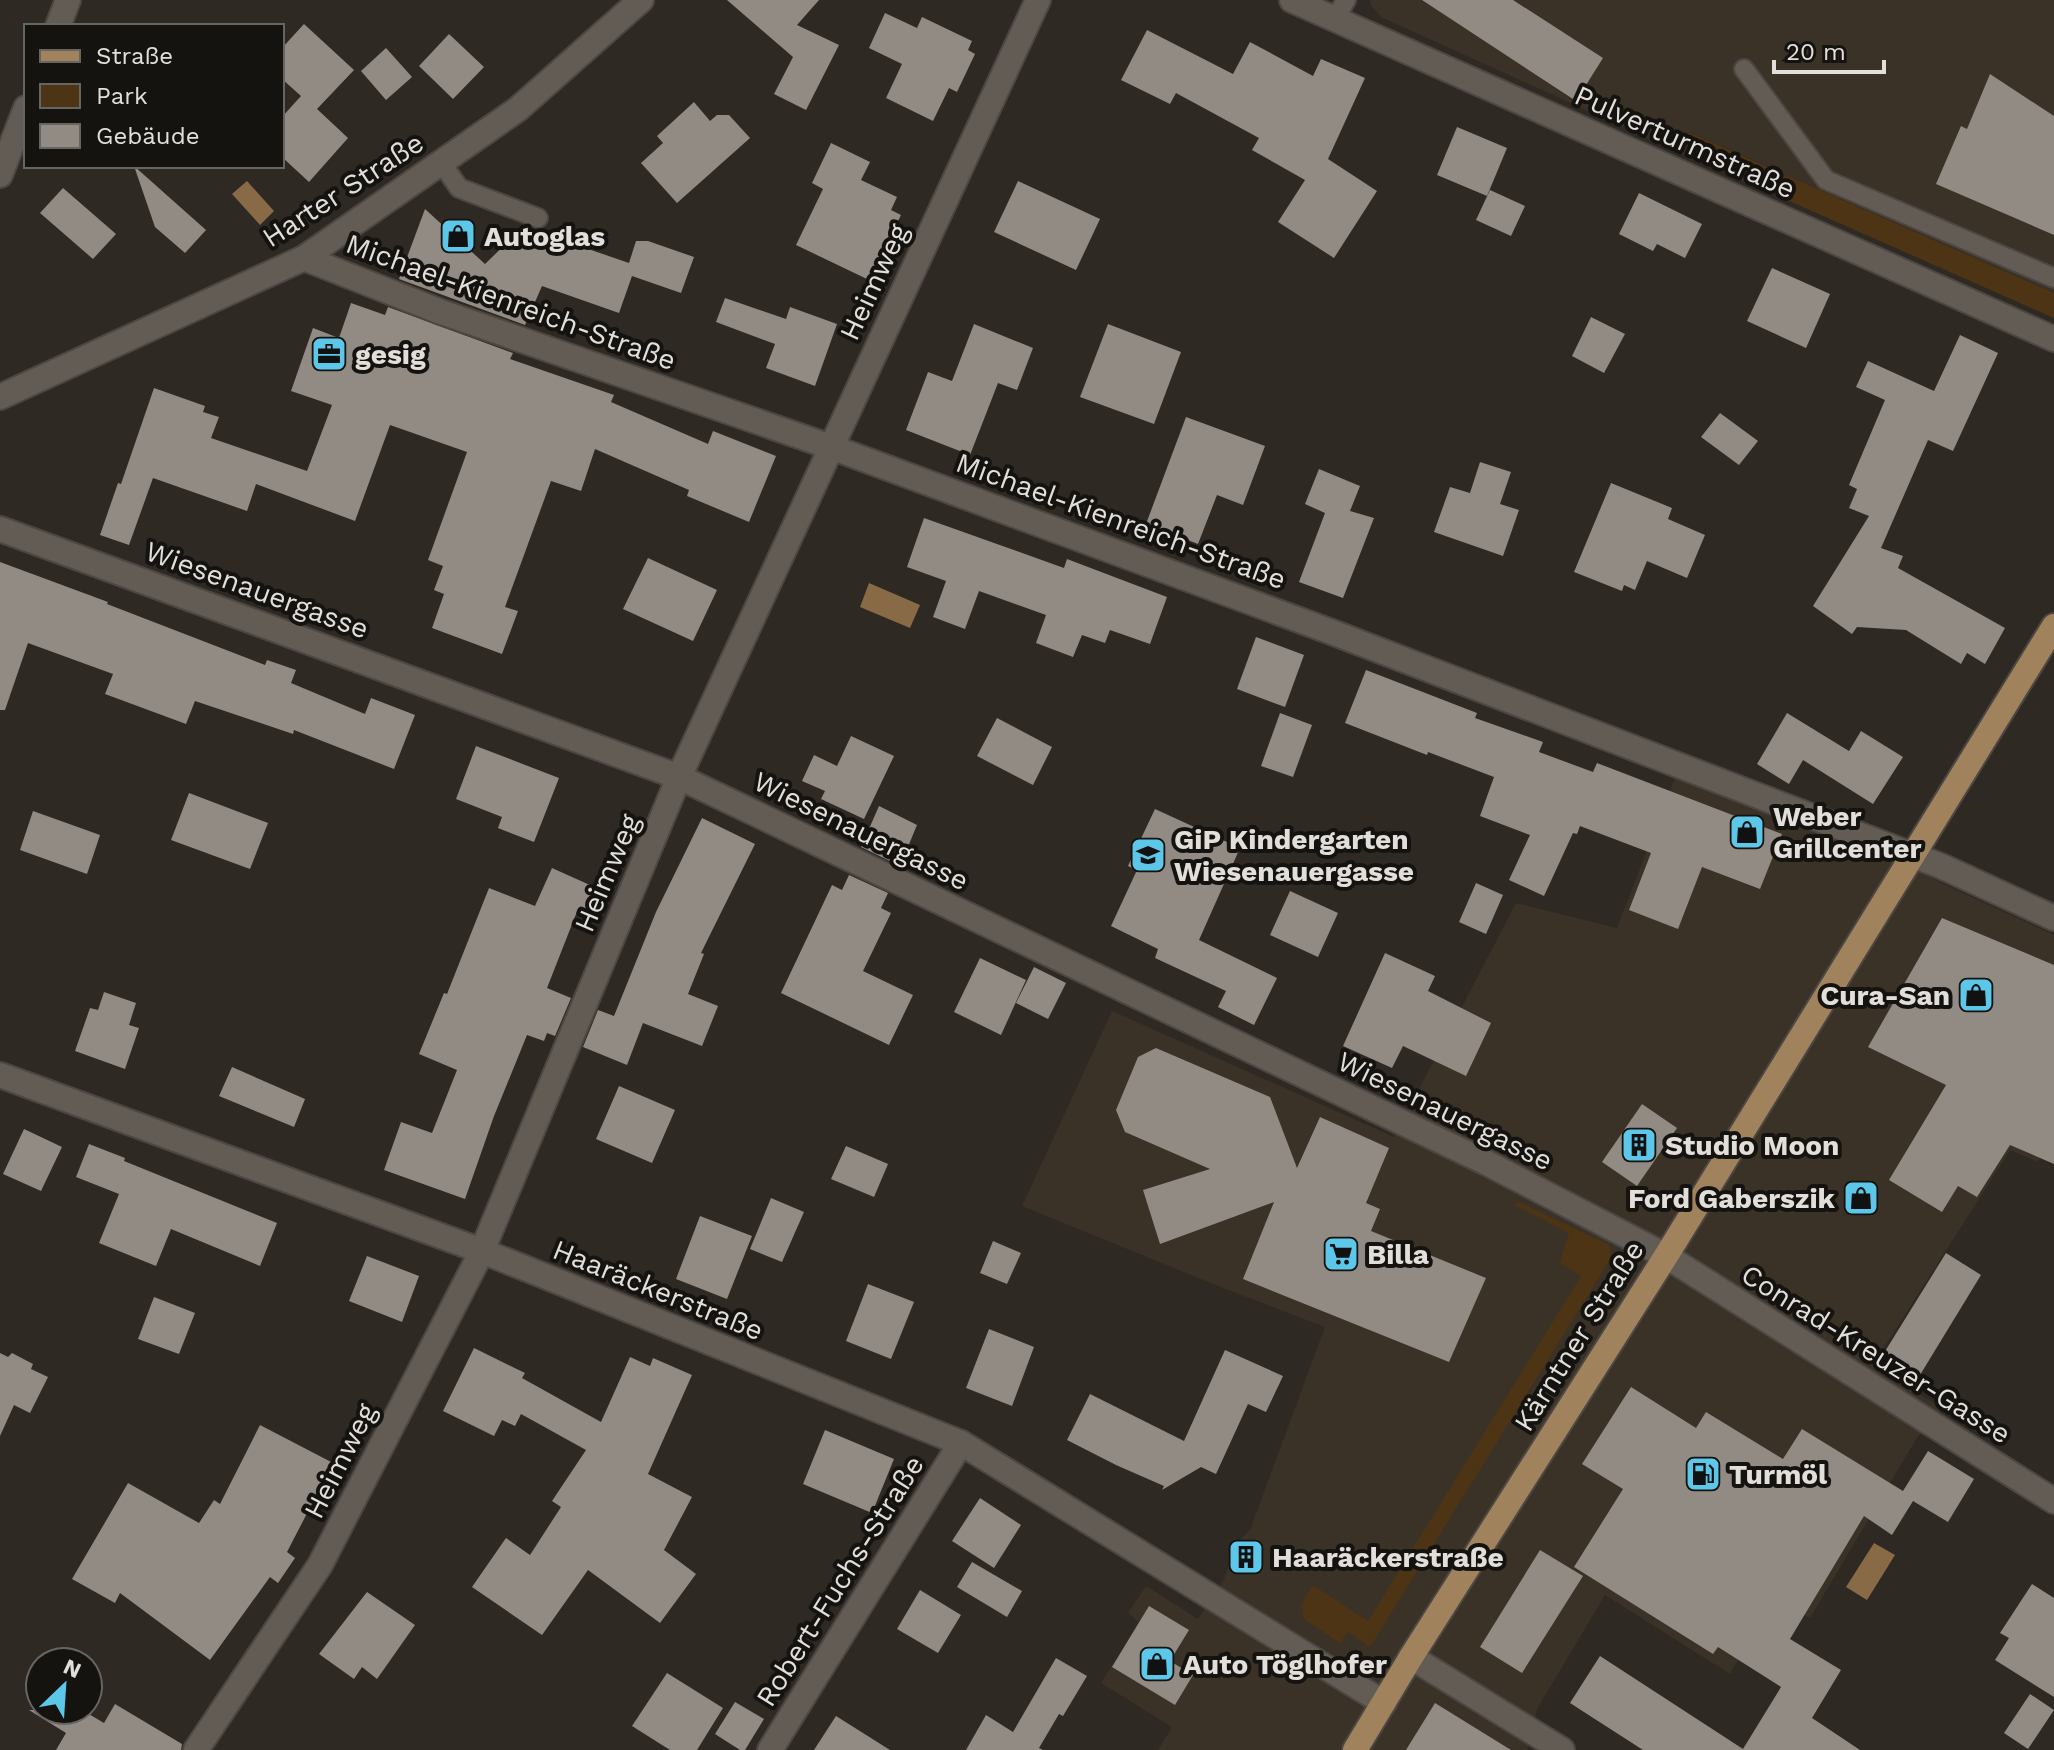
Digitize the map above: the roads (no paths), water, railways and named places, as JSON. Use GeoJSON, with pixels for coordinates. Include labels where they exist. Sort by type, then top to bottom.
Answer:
{"type":"FeatureCollection","features":[{"type":"Feature","properties":{"kind":"main road","name":"Kärntner Straße"},"geometry":{"type":"LineString","coordinates":[[1355,1750],[1666,1256],[2054,626]]}},
{"type":"Feature","properties":{"kind":"street"},"geometry":{"type":"LineString","coordinates":[[59,24],[68,0]]}},
{"type":"Feature","properties":{"kind":"street","name":"Harter Straße"},"geometry":{"type":"LineString","coordinates":[[0,397],[304,258],[518,109],[641,0]]}},
{"type":"Feature","properties":{"kind":"street","name":"Heimweg"},"geometry":{"type":"LineString","coordinates":[[196,1750],[320,1565],[482,1251],[679,777],[1038,0]]}},
{"type":"Feature","properties":{"kind":"street","name":"Pulverturmstraße"},"geometry":{"type":"LineString","coordinates":[[1292,0],[1340,9],[2054,339]]}},
{"type":"Feature","properties":{"kind":"street"},"geometry":{"type":"LineString","coordinates":[[0,175],[24,113]]}},
{"type":"Feature","properties":{"kind":"street","name":"Michael-Kienreich-Straße"},"geometry":{"type":"LineString","coordinates":[[304,258],[441,312],[831,447],[1372,647],[1941,866],[2054,918]]}},
{"type":"Feature","properties":{"kind":"street","name":"Wiesenauergasse"},"geometry":{"type":"LineString","coordinates":[[0,529],[679,777],[1485,1162],[1666,1256]]}},
{"type":"Feature","properties":{"kind":"street","name":"Haaräckerstraße"},"geometry":{"type":"LineString","coordinates":[[1,1078],[482,1251],[961,1443],[1384,1703]]}},
{"type":"Feature","properties":{"kind":"street","name":"Conrad-Kreuzer-Gasse"},"geometry":{"type":"LineString","coordinates":[[1666,1256],[2054,1501]]}},
{"type":"Feature","properties":{"kind":"street","name":"Robert-Fuchs-Straße"},"geometry":{"type":"LineString","coordinates":[[770,1750],[961,1443]]}},
{"type":"Feature","properties":{"kind":"street"},"geometry":{"type":"LineString","coordinates":[[2006,1471],[2054,1485]]}},
{"type":"Feature","properties":{"kind":"street"},"geometry":{"type":"LineString","coordinates":[[1411,1657],[1562,1750]]}},
{"type":"Feature","properties":{"kind":"lane"},"geometry":{"type":"LineString","coordinates":[[1744,69],[1826,180],[2054,278]]}},
{"type":"Feature","properties":{"kind":"lane"},"geometry":{"type":"LineString","coordinates":[[441,162],[459,188],[538,218]]}},
{"type":"Feature","properties":{"kind":"place","name":"Autoglas"},"geometry":{"type":"Point","coordinates":[458,236]}},
{"type":"Feature","properties":{"kind":"place","name":"gesig"},"geometry":{"type":"Point","coordinates":[329,354]}},
{"type":"Feature","properties":{"kind":"place","name":"Weber Grillcenter"},"geometry":{"type":"Point","coordinates":[1747,832]}},
{"type":"Feature","properties":{"kind":"place","name":"GiP Kindergarten Wiesenauergasse"},"geometry":{"type":"Point","coordinates":[1148,855]}},
{"type":"Feature","properties":{"kind":"place","name":"Cura-San"},"geometry":{"type":"Point","coordinates":[1976,995]}},
{"type":"Feature","properties":{"kind":"place","name":"Studio Moon"},"geometry":{"type":"Point","coordinates":[1639,1145]}},
{"type":"Feature","properties":{"kind":"place","name":"Ford Gaberszik"},"geometry":{"type":"Point","coordinates":[1861,1198]}},
{"type":"Feature","properties":{"kind":"place","name":"Billa"},"geometry":{"type":"Point","coordinates":[1341,1254]}},
{"type":"Feature","properties":{"kind":"place","name":"Turmöl"},"geometry":{"type":"Point","coordinates":[1703,1474]}},
{"type":"Feature","properties":{"kind":"place","name":"Haaräckerstraße"},"geometry":{"type":"Point","coordinates":[1246,1557]}},
{"type":"Feature","properties":{"kind":"place","name":"Auto Töglhofer"},"geometry":{"type":"Point","coordinates":[1157,1664]}}]}
